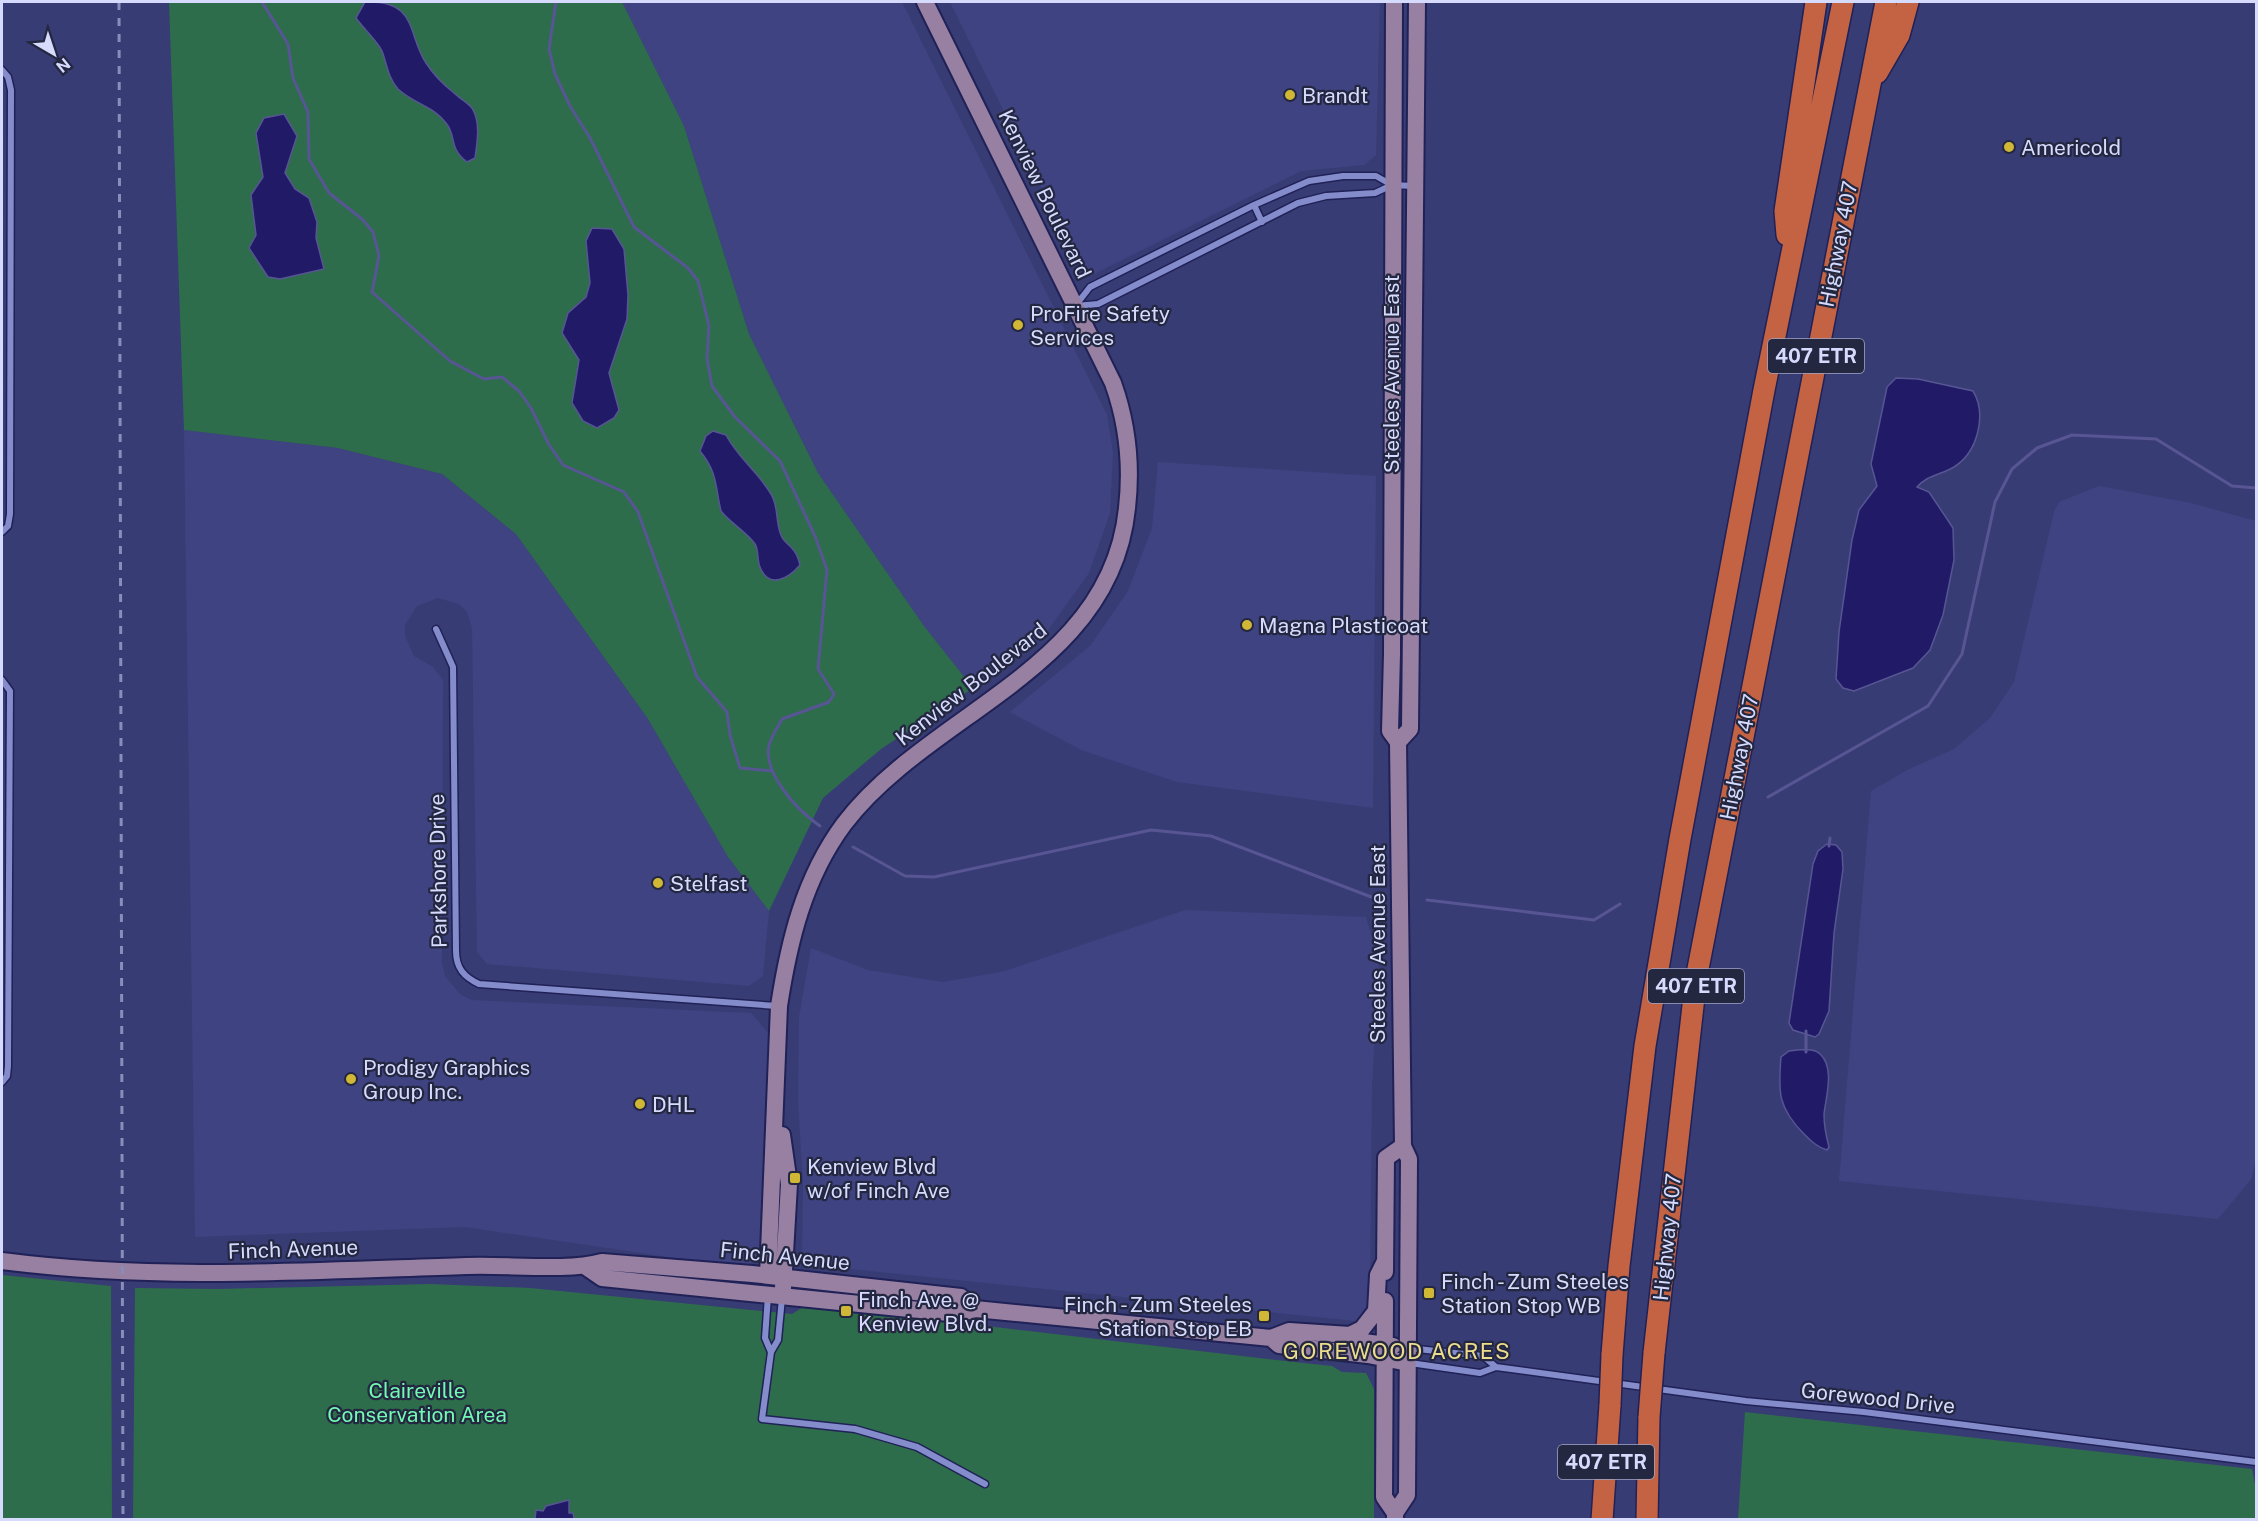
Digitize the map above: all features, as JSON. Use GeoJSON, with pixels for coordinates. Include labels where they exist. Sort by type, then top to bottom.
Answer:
{"type":"FeatureCollection","features":[{"type":"Feature","properties":{"kind":"highway"},"geometry":{"type":"LineString","coordinates":[[1790,259],[1785,211],[1816,2]]}},
{"type":"Feature","properties":{"kind":"highway","name":"Highway 407"},"geometry":{"type":"LineString","coordinates":[[1602,1520],[1619,1266],[1645,1046],[1710,674],[1790,259],[1843,2]]}},
{"type":"Feature","properties":{"kind":"highway","name":"Highway 407"},"geometry":{"type":"LineString","coordinates":[[1647,1520],[1649,1417],[1654,1353],[1696,979],[1886,2]]}},
{"type":"Feature","properties":{"kind":"highway"},"geometry":{"type":"LineString","coordinates":[[1868,89],[1899,35],[1908,2]]}},
{"type":"Feature","properties":{"kind":"main road","name":"Kenview Boulevard"},"geometry":{"type":"LineString","coordinates":[[775,1295],[789,1184],[777,1101],[779,1006],[785,966],[801,902],[819,863],[844,824],[878,786],[1050,653],[1086,613],[1108,577],[1122,541],[1127,513],[1131,475],[1128,438],[1113,383],[925,2]]}},
{"type":"Feature","properties":{"kind":"main road","name":"Steeles Avenue East"},"geometry":{"type":"LineString","coordinates":[[1394,2],[1392,185],[1394,420],[1390,731],[1398,742],[1403,1146],[1409,1159],[1407,1495],[1395,1516]]}},
{"type":"Feature","properties":{"kind":"main road","name":"Steeles Avenue East"},"geometry":{"type":"LineString","coordinates":[[1398,742],[1410,729],[1417,2]]}},
{"type":"Feature","properties":{"kind":"main road","name":"Steeles Avenue East"},"geometry":{"type":"LineString","coordinates":[[1395,1516],[1384,1497],[1386,1158],[1403,1146]]}},
{"type":"Feature","properties":{"kind":"main road"},"geometry":{"type":"LineString","coordinates":[[1276,1336],[1289,1331],[1350,1335],[1362,1329],[1376,1311],[1378,1275],[1385,1260]]}},
{"type":"Feature","properties":{"kind":"main road","name":"Finch Avenue"},"geometry":{"type":"LineString","coordinates":[[2,1261],[70,1268],[186,1274],[506,1265],[586,1267],[603,1262],[776,1277],[961,1298],[975,1309]]}},
{"type":"Feature","properties":{"kind":"main road","name":"Finch Avenue"},"geometry":{"type":"LineString","coordinates":[[586,1267],[602,1278],[959,1314],[975,1309],[1276,1336],[1408,1355]]}},
{"type":"Feature","properties":{"kind":"street"},"geometry":{"type":"LineString","coordinates":[[2,70],[8,78],[11,90],[10,514],[8,526],[2,532]]}},
{"type":"Feature","properties":{"kind":"street"},"geometry":{"type":"LineString","coordinates":[[1076,306],[1090,287],[1309,181],[1376,176],[1392,185],[1414,186]]}},
{"type":"Feature","properties":{"kind":"street"},"geometry":{"type":"LineString","coordinates":[[1076,306],[1098,304],[1298,203],[1326,196],[1375,193],[1392,185]]}},
{"type":"Feature","properties":{"kind":"street"},"geometry":{"type":"LineString","coordinates":[[1254,206],[1262,222]]}},
{"type":"Feature","properties":{"kind":"street","name":"Parkshore Drive"},"geometry":{"type":"LineString","coordinates":[[436,629],[453,668],[455,942],[457,963],[462,973],[479,984],[779,1006]]}},
{"type":"Feature","properties":{"kind":"street"},"geometry":{"type":"LineString","coordinates":[[2,680],[10,691],[8,1066],[7,1076],[2,1082]]}},
{"type":"Feature","properties":{"kind":"street"},"geometry":{"type":"LineString","coordinates":[[771,1352],[765,1338],[775,1295]]}},
{"type":"Feature","properties":{"kind":"street"},"geometry":{"type":"LineString","coordinates":[[775,1295],[778,1340],[771,1352],[762,1419],[855,1429],[897,1441],[917,1447],[985,1484]]}},
{"type":"Feature","properties":{"kind":"street","name":"Gorewood Drive"},"geometry":{"type":"LineString","coordinates":[[1408,1355],[1480,1372],[1496,1367],[1746,1401],[1864,1412],[2256,1462]]}},
{"type":"Feature","properties":{"kind":"street","name":"Gorewood Drive"},"geometry":{"type":"LineString","coordinates":[[1408,1355],[1483,1356],[1496,1367]]}},
{"type":"Feature","properties":{"kind":"shaded area"},"geometry":{"type":"Polygon","coordinates":[[[365,2],[382,3],[403,13],[429,67],[443,83],[472,108],[477,120],[475,158],[467,162],[461,157],[449,128],[441,117],[404,94],[395,85],[380,47],[356,18],[365,2]]]}},
{"type":"Feature","properties":{"kind":"shaded area"},"geometry":{"type":"Polygon","coordinates":[[[622,2],[902,2],[1107,415],[1113,452],[1110,513],[1089,573],[1046,633],[973,688],[924,626],[818,473],[749,334],[684,126],[622,2]]]}},
{"type":"Feature","properties":{"kind":"shaded area"},"geometry":{"type":"Polygon","coordinates":[[[950,2],[1380,2],[1376,155],[1364,165],[1301,171],[1092,275],[1082,270],[950,2]]]}},
{"type":"Feature","properties":{"kind":"shaded area"},"geometry":{"type":"Polygon","coordinates":[[[284,114],[297,136],[285,173],[295,189],[309,198],[317,222],[316,238],[324,269],[280,279],[268,277],[249,248],[256,235],[251,195],[263,177],[256,133],[264,118],[284,114]]]}},
{"type":"Feature","properties":{"kind":"shaded area"},"geometry":{"type":"Polygon","coordinates":[[[592,228],[612,229],[624,249],[628,295],[627,319],[609,373],[619,410],[614,418],[597,428],[583,421],[572,403],[579,360],[562,333],[568,313],[586,297],[590,283],[586,241],[592,228]]]}},
{"type":"Feature","properties":{"kind":"shaded area"},"geometry":{"type":"Polygon","coordinates":[[[1896,378],[1918,379],[1973,391],[1979,410],[1978,432],[1969,452],[1962,460],[1949,470],[1925,480],[1917,487],[1929,492],[1953,528],[1954,560],[1943,615],[1930,650],[1913,668],[1854,691],[1843,688],[1836,679],[1839,632],[1852,540],[1859,510],[1877,486],[1871,464],[1887,387],[1896,378]]]}},
{"type":"Feature","properties":{"kind":"shaded area"},"geometry":{"type":"Polygon","coordinates":[[[184,430],[338,448],[442,474],[516,534],[648,719],[728,857],[769,911],[763,976],[749,986],[487,964],[477,952],[472,628],[467,612],[459,604],[438,598],[417,606],[405,625],[405,636],[414,656],[433,667],[443,680],[442,963],[445,976],[461,995],[472,1000],[751,1013],[771,1036],[762,1250],[750,1264],[735,1267],[465,1227],[195,1237],[184,430]]]}},
{"type":"Feature","properties":{"kind":"shaded area"},"geometry":{"type":"Polygon","coordinates":[[[713,431],[726,435],[736,451],[766,486],[773,499],[781,535],[793,549],[800,565],[779,580],[768,578],[764,574],[759,565],[755,544],[721,511],[713,473],[700,451],[706,436],[713,431]]]}},
{"type":"Feature","properties":{"kind":"shaded area"},"geometry":{"type":"Polygon","coordinates":[[[1158,462],[1376,476],[1373,808],[1177,782],[1081,750],[1010,712],[1090,646],[1128,591],[1152,528],[1158,462]]]}},
{"type":"Feature","properties":{"kind":"shaded area"},"geometry":{"type":"Polygon","coordinates":[[[2099,486],[2191,503],[2256,521],[2256,1156],[2252,1178],[2218,1219],[1839,1181],[1871,791],[1907,770],[1954,749],[1990,718],[2014,682],[2054,512],[2059,502],[2099,486]]]}},
{"type":"Feature","properties":{"kind":"shaded area"},"geometry":{"type":"Polygon","coordinates":[[[1827,844],[1836,845],[1842,852],[1843,869],[1834,933],[1829,1011],[1819,1034],[1815,1037],[1793,1030],[1789,1023],[1813,864],[1818,851],[1827,844]]]}},
{"type":"Feature","properties":{"kind":"shaded area"},"geometry":{"type":"Polygon","coordinates":[[[1185,910],[1366,917],[1379,955],[1372,1087],[1370,1303],[1364,1315],[1355,1321],[802,1264],[803,1185],[798,1100],[799,1017],[811,948],[868,970],[943,982],[1005,971],[1185,910]]]}},
{"type":"Feature","properties":{"kind":"shaded area"},"geometry":{"type":"Polygon","coordinates":[[[1789,1051],[1818,1052],[1827,1066],[1828,1082],[1824,1114],[1829,1147],[1827,1150],[1814,1144],[1795,1125],[1782,1099],[1781,1057],[1789,1051]]]}},
{"type":"Feature","properties":{"kind":"shaded area"},"geometry":{"type":"Polygon","coordinates":[[[569,1500],[569,1513],[573,1513],[574,1519],[535,1519],[536,1510],[543,1511],[546,1506],[569,1500]]]}},
{"type":"Feature","properties":{"kind":"green space"},"geometry":{"type":"Polygon","coordinates":[[[169,2],[622,2],[684,126],[749,334],[818,473],[924,626],[973,688],[881,749],[823,798],[769,911],[728,857],[648,719],[516,534],[442,474],[338,448],[184,430],[169,2]]]}},
{"type":"Feature","properties":{"kind":"green space"},"geometry":{"type":"Polygon","coordinates":[[[2,1275],[111,1286],[112,1519],[2,1519],[2,1275]]]}},
{"type":"Feature","properties":{"kind":"green space","name":"Claireville Conservation Area"},"geometry":{"type":"Polygon","coordinates":[[[430,1284],[530,1288],[792,1314],[805,1306],[1332,1366],[1342,1372],[1366,1373],[1374,1389],[1374,1519],[133,1520],[135,1288],[218,1289],[430,1284]]]}},
{"type":"Feature","properties":{"kind":"green space"},"geometry":{"type":"Polygon","coordinates":[[[1745,1412],[2252,1469],[2256,1490],[2256,1519],[1738,1519],[1745,1412]]]}},
{"type":"Feature","properties":{"kind":"waterway"},"geometry":{"type":"LineString","coordinates":[[262,2],[288,44],[293,78],[308,112],[309,159],[329,193],[362,219],[373,232],[379,256],[372,292],[450,361],[484,379],[502,377],[519,391],[563,465],[624,492],[638,512],[697,677],[727,712],[730,735],[740,768],[772,771]]}},
{"type":"Feature","properties":{"kind":"waterway"},"geometry":{"type":"LineString","coordinates":[[556,2],[549,49],[555,74],[570,106],[590,138],[634,227],[688,268],[698,281],[709,326],[707,358],[712,386],[735,417],[780,461],[815,536],[827,570],[818,669],[834,694],[829,702],[782,719],[769,745],[771,768],[784,791],[820,826]]}},
{"type":"Feature","properties":{"kind":"waterway"},"geometry":{"type":"LineString","coordinates":[[1768,797],[1928,706],[1962,654],[1995,502],[2012,469],[2037,448],[2072,435],[2156,439],[2232,486],[2256,488]]}},
{"type":"Feature","properties":{"kind":"waterway"},"geometry":{"type":"LineString","coordinates":[[853,847],[905,876],[934,877],[1151,830],[1211,836],[1374,898]]}},
{"type":"Feature","properties":{"kind":"waterway"},"geometry":{"type":"LineString","coordinates":[[1829,846],[1830,838]]}},
{"type":"Feature","properties":{"kind":"waterway"},"geometry":{"type":"LineString","coordinates":[[1427,900],[1594,920],[1620,904]]}},
{"type":"Feature","properties":{"kind":"waterway"},"geometry":{"type":"LineString","coordinates":[[1806,1031],[1806,1052]]}},
{"type":"Feature","properties":{"kind":"railway"},"geometry":{"type":"LineString","coordinates":[[119,2],[123,1520]]}},
{"type":"Feature","properties":{"kind":"place","name":"Brandt"},"geometry":{"type":"Point","coordinates":[1290,95]}},
{"type":"Feature","properties":{"kind":"place","name":"Americold"},"geometry":{"type":"Point","coordinates":[2009,147]}},
{"type":"Feature","properties":{"kind":"place","name":"ProFire Safety Services"},"geometry":{"type":"Point","coordinates":[1018,325]}},
{"type":"Feature","properties":{"kind":"place","name":"Magna Plasticoat"},"geometry":{"type":"Point","coordinates":[1247,625]}},
{"type":"Feature","properties":{"kind":"place","name":"Stelfast"},"geometry":{"type":"Point","coordinates":[658,883]}},
{"type":"Feature","properties":{"kind":"place","name":"Prodigy Graphics Group Inc."},"geometry":{"type":"Point","coordinates":[351,1079]}},
{"type":"Feature","properties":{"kind":"place","name":"DHL"},"geometry":{"type":"Point","coordinates":[640,1104]}},
{"type":"Feature","properties":{"kind":"place","name":"Kenview Blvd w/of Finch Ave"},"geometry":{"type":"Point","coordinates":[795,1178]}},
{"type":"Feature","properties":{"kind":"place","name":"Finch - Zum Steeles Station Stop WB"},"geometry":{"type":"Point","coordinates":[1429,1293]}},
{"type":"Feature","properties":{"kind":"place","name":"Finch Ave. @ Kenview Blvd."},"geometry":{"type":"Point","coordinates":[846,1311]}},
{"type":"Feature","properties":{"kind":"place","name":"Finch - Zum Steeles Station Stop EB"},"geometry":{"type":"Point","coordinates":[1264,1316]}},
{"type":"Feature","properties":{"kind":"district","name":"GOREWOOD ACRES"},"geometry":{"type":"Point","coordinates":[1397,1351]}}]}
